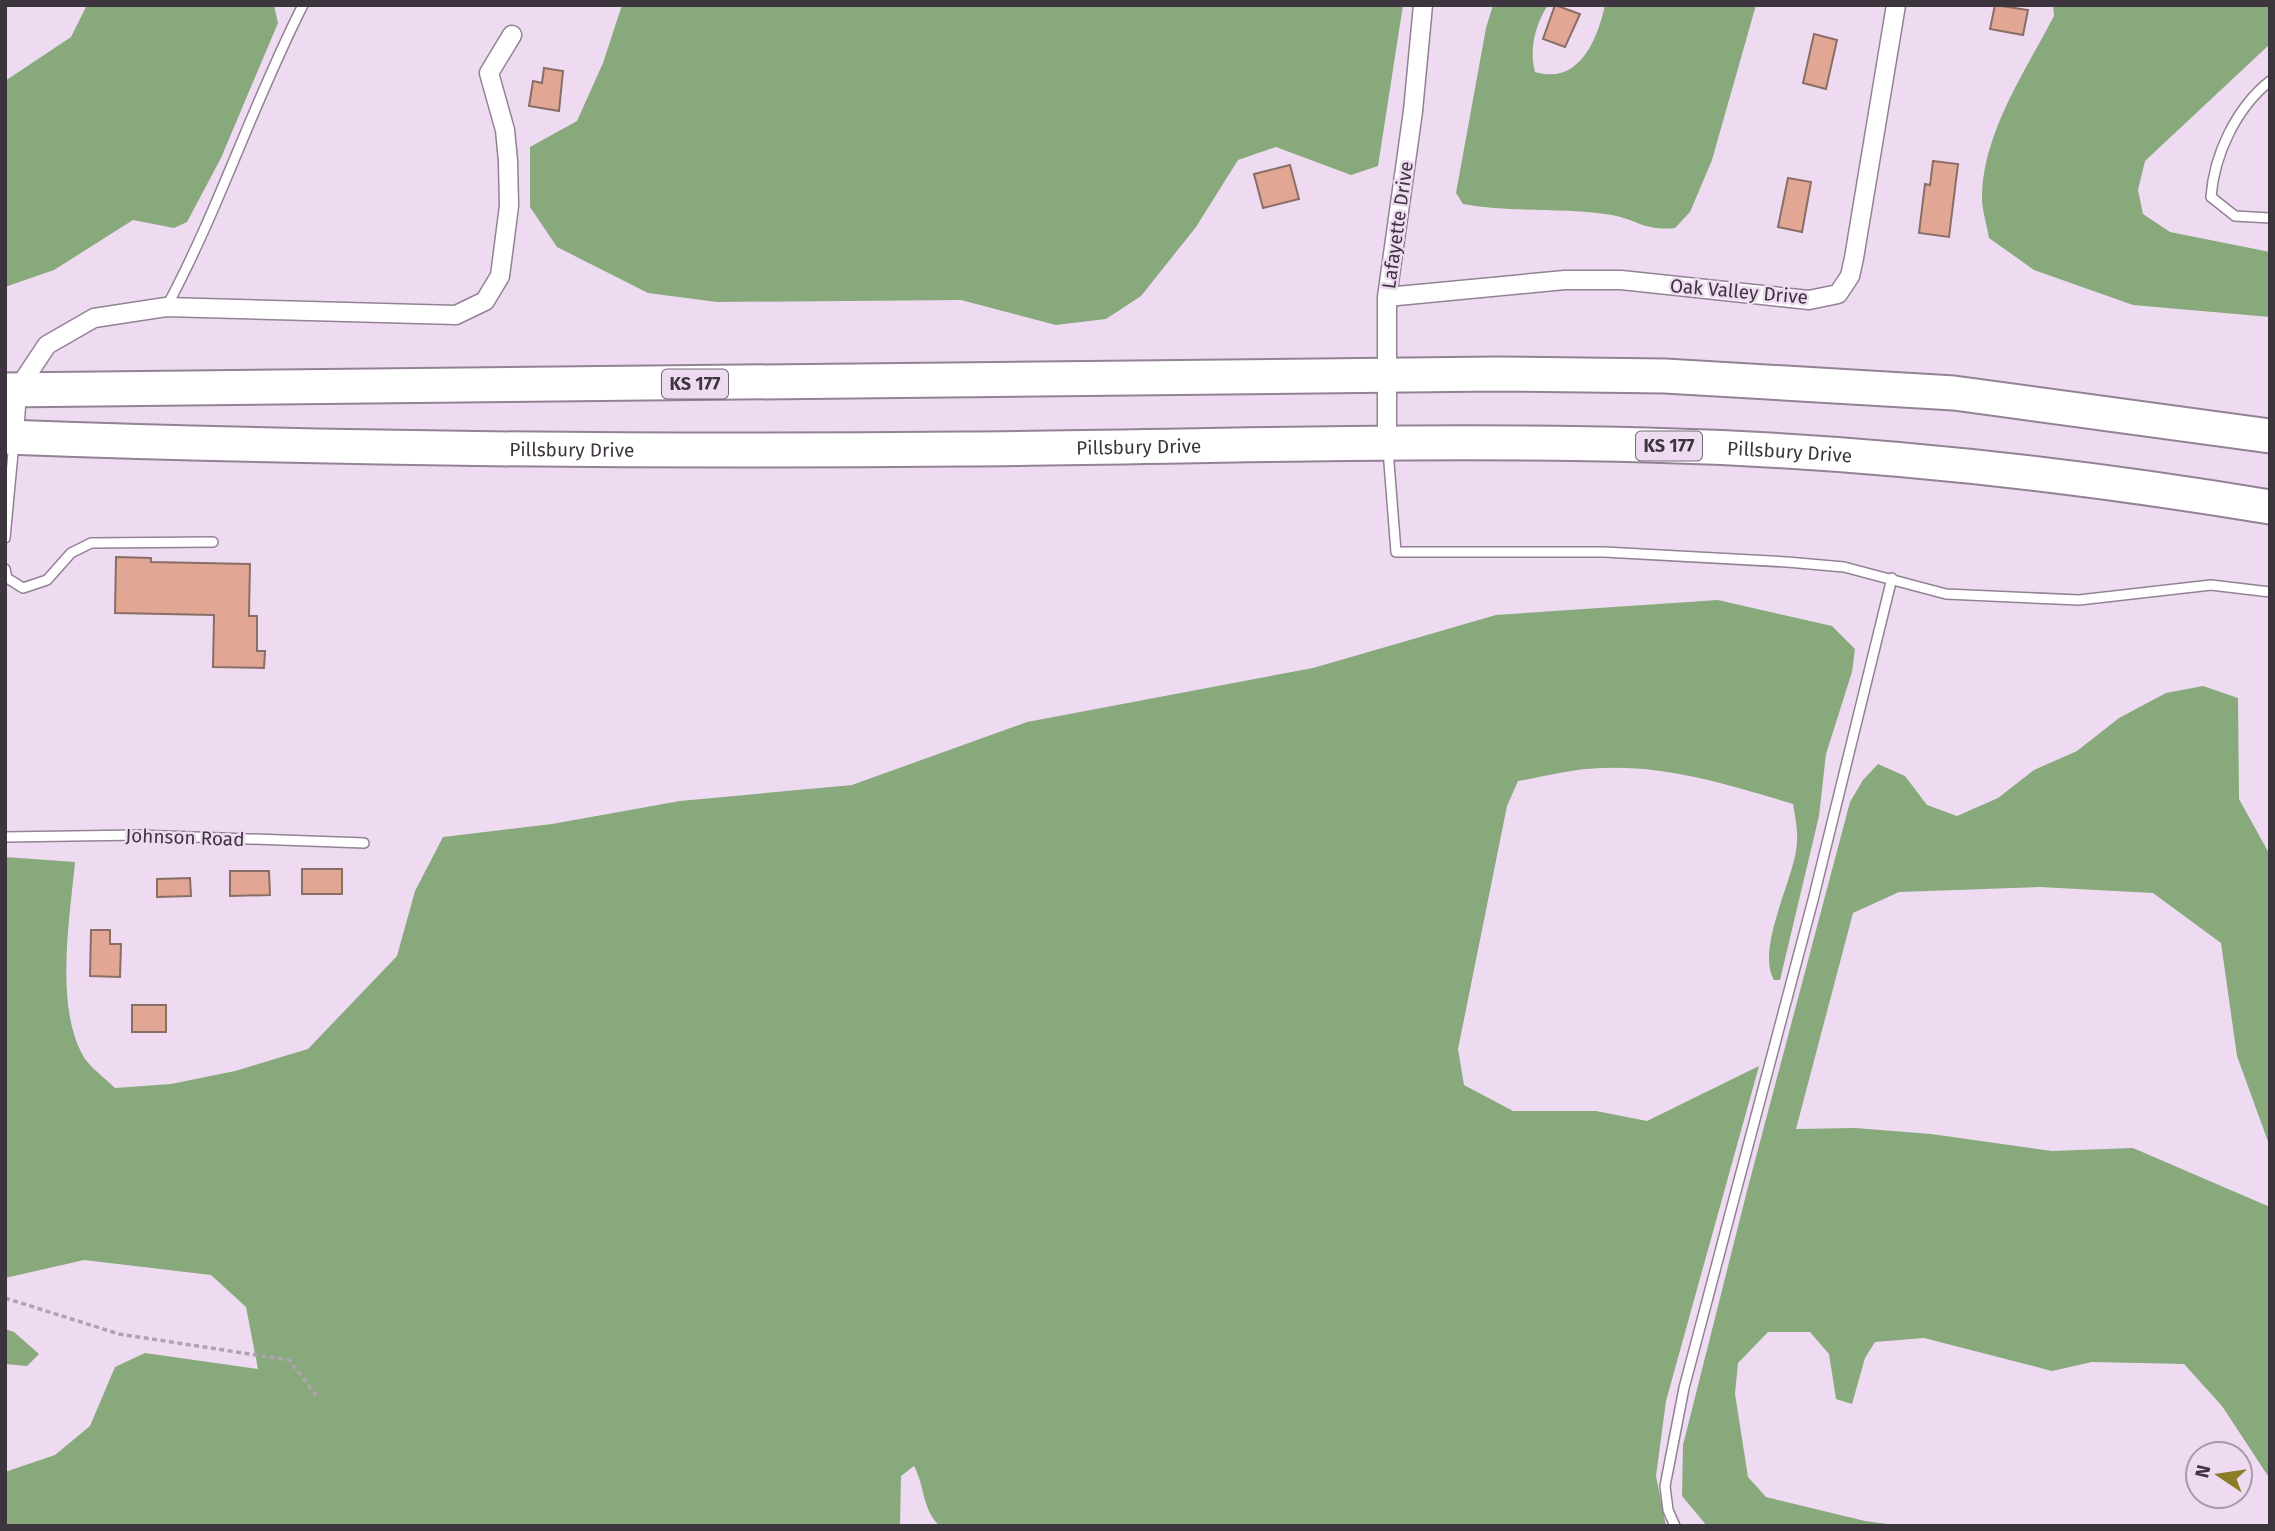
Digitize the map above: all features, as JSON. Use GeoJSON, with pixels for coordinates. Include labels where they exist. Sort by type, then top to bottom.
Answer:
{"type":"FeatureCollection","features":[{"type":"Feature","properties":{"kind":"highway","name":"KS 177"},"geometry":{"type":"LineString","coordinates":[[11,390],[1385,375],[1665,376],[1954,393],[2067,406],[2270,436]]}},
{"type":"Feature","properties":{"kind":"highway","name":"Pillsbury Drive"},"geometry":{"type":"LineString","coordinates":[[10,437],[652,452],[1650,445],[1819,453],[2042,475],[2270,507]]}},
{"type":"Feature","properties":{"kind":"street","name":"Lafayette Drive"},"geometry":{"type":"LineString","coordinates":[[1387,445],[1387,297],[1413,111],[1423,5]]}},
{"type":"Feature","properties":{"kind":"street","name":"Oak Valley Drive"},"geometry":{"type":"LineString","coordinates":[[1387,297],[1565,280],[1621,280],[1809,300],[1838,294],[1850,276],[1854,258],[1896,5]]}},
{"type":"Feature","properties":{"kind":"street"},"geometry":{"type":"LineString","coordinates":[[10,437],[11,390],[47,345],[94,318],[166,307],[456,315],[485,301],[500,276],[509,206],[505,130],[489,74],[512,35]]}},
{"type":"Feature","properties":{"kind":"lane"},"geometry":{"type":"LineString","coordinates":[[166,307],[189,265],[303,5]]}},
{"type":"Feature","properties":{"kind":"lane"},"geometry":{"type":"LineString","coordinates":[[2270,81],[2258,90],[2221,148],[2213,173],[2211,197],[2235,216],[2270,218]]}},
{"type":"Feature","properties":{"kind":"lane"},"geometry":{"type":"LineString","coordinates":[[5,538],[10,437]]}},
{"type":"Feature","properties":{"kind":"lane"},"geometry":{"type":"LineString","coordinates":[[1387,445],[1395,552],[1604,552],[1761,560],[1844,567],[1946,594],[2079,600],[2211,585],[2270,592]]}},
{"type":"Feature","properties":{"kind":"lane"},"geometry":{"type":"LineString","coordinates":[[5,569],[7,578],[23,588],[47,580],[71,553],[90,543],[212,542]]}},
{"type":"Feature","properties":{"kind":"lane"},"geometry":{"type":"LineString","coordinates":[[1675,1526],[1668,1510],[1665,1486],[1684,1388],[1813,900],[1892,578]]}},
{"type":"Feature","properties":{"kind":"lane","name":"Johnson Road"},"geometry":{"type":"LineString","coordinates":[[5,837],[139,835],[364,843]]}},
{"type":"Feature","properties":{"kind":"path"},"geometry":{"type":"LineString","coordinates":[[5,1298],[119,1334],[289,1360],[318,1398]]}},
{"type":"Feature","properties":{"kind":"green space"},"geometry":{"type":"Polygon","coordinates":[[[87,5],[274,5],[278,23],[221,158],[187,222],[174,228],[133,220],[54,270],[5,287],[5,81],[71,37],[87,5]]]}},
{"type":"Feature","properties":{"kind":"green space"},"geometry":{"type":"Polygon","coordinates":[[[622,5],[1403,5],[1378,166],[1351,175],[1276,147],[1238,160],[1196,227],[1141,296],[1106,319],[1056,325],[961,300],[717,302],[648,293],[557,247],[530,207],[530,147],[577,121],[603,63],[622,5]]]}},
{"type":"Feature","properties":{"kind":"green space"},"geometry":{"type":"Polygon","coordinates":[[[1493,5],[1548,5],[1537,29],[1533,63],[1535,72],[1550,74],[1563,72],[1584,57],[1597,32],[1605,5],[1756,5],[1712,160],[1690,212],[1675,228],[1656,228],[1612,215],[1463,204],[1456,193],[1486,28],[1493,5]]]}},
{"type":"Feature","properties":{"kind":"green space"},"geometry":{"type":"Polygon","coordinates":[[[2053,5],[2270,5],[2270,44],[2145,161],[2138,190],[2143,214],[2170,232],[2270,252],[2270,317],[2133,305],[2034,270],[1989,238],[1982,201],[1989,152],[2007,105],[2054,16],[2053,5]]]}},
{"type":"Feature","properties":{"kind":"green space"},"geometry":{"type":"Polygon","coordinates":[[[1718,600],[1832,626],[1855,649],[1852,672],[1826,754],[1819,816],[1780,980],[1774,980],[1769,966],[1769,950],[1795,856],[1797,833],[1793,804],[1692,776],[1640,769],[1587,769],[1518,781],[1507,806],[1458,1049],[1464,1085],[1513,1111],[1596,1111],[1647,1121],[1759,1066],[1666,1401],[1656,1476],[1666,1526],[940,1526],[930,1513],[914,1466],[901,1476],[900,1526],[5,1526],[5,1472],[55,1455],[90,1426],[115,1367],[145,1353],[258,1369],[246,1307],[211,1275],[84,1260],[5,1278],[5,857],[75,862],[66,960],[69,1010],[82,1054],[115,1088],[171,1084],[235,1071],[308,1049],[397,956],[415,891],[443,837],[552,824],[680,801],[852,785],[1027,722],[1313,668],[1496,615],[1718,600]]]}},
{"type":"Feature","properties":{"kind":"green space"},"geometry":{"type":"Polygon","coordinates":[[[2203,686],[2238,698],[2239,799],[2270,855],[2270,1147],[2237,1056],[2221,943],[2153,893],[2040,887],[1899,892],[1853,913],[1796,1129],[1855,1128],[1931,1134],[2052,1151],[2133,1148],[2270,1207],[2270,1479],[2254,1455],[2254,1440],[2244,1440],[2222,1406],[2184,1364],[2092,1362],[2052,1371],[1924,1338],[1875,1342],[1865,1358],[1852,1404],[1836,1399],[1829,1354],[1810,1332],[1768,1332],[1738,1363],[1735,1394],[1748,1477],[1766,1497],[1865,1521],[1903,1526],[1707,1526],[1682,1496],[1683,1445],[1850,802],[1863,780],[1878,764],[1905,776],[1927,805],[1957,816],[1998,798],[2034,770],[2077,751],[2119,718],[2166,693],[2203,686]]]}},
{"type":"Feature","properties":{"kind":"green space"},"geometry":{"type":"Polygon","coordinates":[[[5,1329],[14,1332],[39,1354],[27,1366],[5,1364],[5,1329]]]}},
{"type":"Feature","properties":{"kind":"building"},"geometry":{"type":"Polygon","coordinates":[[[1555,5],[1580,14],[1565,47],[1543,39],[1555,5]]]}},
{"type":"Feature","properties":{"kind":"building"},"geometry":{"type":"Polygon","coordinates":[[[1995,5],[2028,10],[2023,35],[1990,29],[1995,5]]]}},
{"type":"Feature","properties":{"kind":"building"},"geometry":{"type":"Polygon","coordinates":[[[1814,34],[1837,40],[1826,89],[1803,83],[1814,34]]]}},
{"type":"Feature","properties":{"kind":"building"},"geometry":{"type":"Polygon","coordinates":[[[544,68],[563,71],[559,111],[529,106],[533,81],[542,83],[544,68]]]}},
{"type":"Feature","properties":{"kind":"building"},"geometry":{"type":"Polygon","coordinates":[[[1933,161],[1958,164],[1949,237],[1919,233],[1925,184],[1930,185],[1933,161]]]}},
{"type":"Feature","properties":{"kind":"building"},"geometry":{"type":"Polygon","coordinates":[[[1290,165],[1299,199],[1263,208],[1254,174],[1290,165]]]}},
{"type":"Feature","properties":{"kind":"building"},"geometry":{"type":"Polygon","coordinates":[[[1788,178],[1811,182],[1802,232],[1778,227],[1788,178]]]}},
{"type":"Feature","properties":{"kind":"building"},"geometry":{"type":"Polygon","coordinates":[[[116,557],[151,558],[151,562],[250,564],[249,616],[257,616],[257,651],[265,651],[264,668],[213,667],[214,615],[115,613],[116,557]]]}},
{"type":"Feature","properties":{"kind":"building"},"geometry":{"type":"Polygon","coordinates":[[[302,869],[342,869],[342,894],[302,894],[302,869]]]}},
{"type":"Feature","properties":{"kind":"building"},"geometry":{"type":"Polygon","coordinates":[[[230,871],[269,871],[270,895],[230,896],[230,871]]]}},
{"type":"Feature","properties":{"kind":"building"},"geometry":{"type":"Polygon","coordinates":[[[190,878],[191,896],[157,897],[157,879],[190,878]]]}},
{"type":"Feature","properties":{"kind":"building"},"geometry":{"type":"Polygon","coordinates":[[[91,930],[110,930],[110,944],[121,944],[120,977],[90,976],[91,930]]]}},
{"type":"Feature","properties":{"kind":"building"},"geometry":{"type":"Polygon","coordinates":[[[132,1005],[166,1005],[166,1032],[132,1032],[132,1005]]]}}]}
